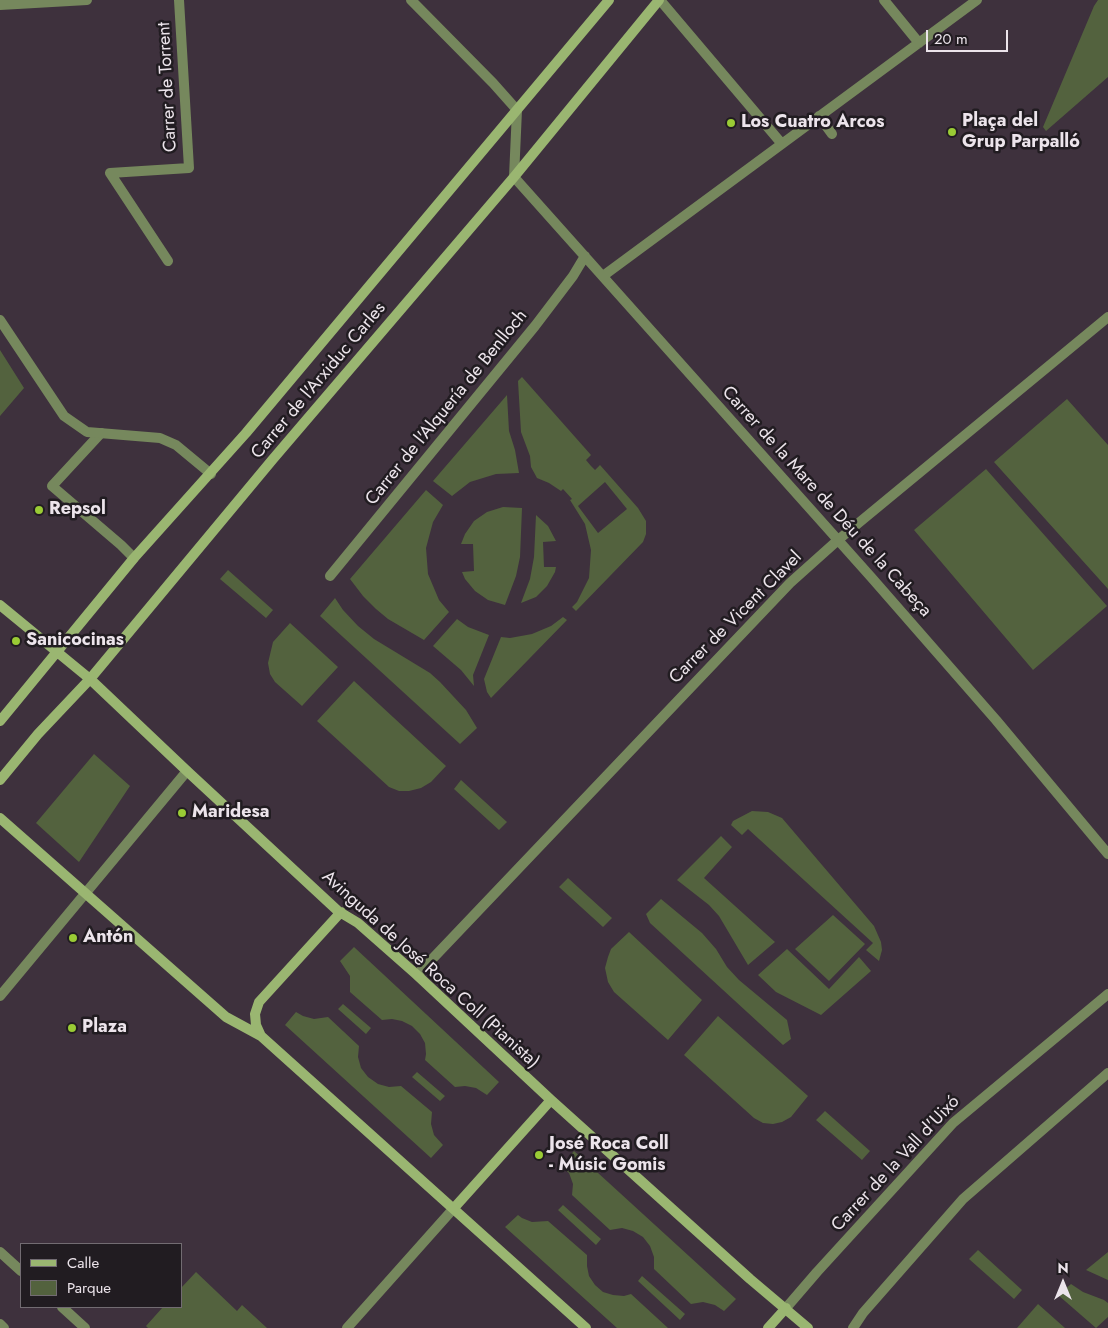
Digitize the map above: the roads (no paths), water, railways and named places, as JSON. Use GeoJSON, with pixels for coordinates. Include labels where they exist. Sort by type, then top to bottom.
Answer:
{"type":"FeatureCollection","features":[{"type":"Feature","properties":{"kind":"street"},"geometry":{"type":"LineString","coordinates":[[0,5],[87,0]]}},
{"type":"Feature","properties":{"kind":"street","name":"Carrer de Torrent"},"geometry":{"type":"LineString","coordinates":[[168,261],[110,173],[189,168],[179,0]]}},
{"type":"Feature","properties":{"kind":"street"},"geometry":{"type":"LineString","coordinates":[[411,0],[498,88],[517,110],[514,177]]}},
{"type":"Feature","properties":{"kind":"street","name":"Carrer de l'Arxiduc Carles"},"geometry":{"type":"LineString","coordinates":[[0,721],[134,558],[211,474],[609,0]]}},
{"type":"Feature","properties":{"kind":"street"},"geometry":{"type":"LineString","coordinates":[[660,0],[782,144]]}},
{"type":"Feature","properties":{"kind":"street","name":"Carrer de l'Arxiduc Carles"},"geometry":{"type":"LineString","coordinates":[[0,780],[38,734],[90,679],[273,460],[514,177],[660,0]]}},
{"type":"Feature","properties":{"kind":"street"},"geometry":{"type":"LineString","coordinates":[[884,0],[919,43]]}},
{"type":"Feature","properties":{"kind":"street"},"geometry":{"type":"LineString","coordinates":[[604,276],[977,0]]}},
{"type":"Feature","properties":{"kind":"street"},"geometry":{"type":"LineString","coordinates":[[819,116],[832,134]]}},
{"type":"Feature","properties":{"kind":"street","name":"Carrer de la Mare de Déu de la Cabeça"},"geometry":{"type":"LineString","coordinates":[[514,177],[604,276],[996,720],[1108,854]]}},
{"type":"Feature","properties":{"kind":"street","name":"Carrer de l'Alquería de Benlloch"},"geometry":{"type":"LineString","coordinates":[[330,576],[535,326],[573,276],[585,256]]}},
{"type":"Feature","properties":{"kind":"street","name":"Carrer de Vicent Clavel"},"geometry":{"type":"LineString","coordinates":[[417,975],[790,583],[838,540],[1108,317]]}},
{"type":"Feature","properties":{"kind":"street"},"geometry":{"type":"LineString","coordinates":[[0,320],[64,416],[87,432],[160,438],[176,445],[211,474]]}},
{"type":"Feature","properties":{"kind":"street"},"geometry":{"type":"LineString","coordinates":[[101,433],[52,486],[109,534],[134,558]]}},
{"type":"Feature","properties":{"kind":"street","name":"Avinguda de José Roca Coll (Pianista)"},"geometry":{"type":"LineString","coordinates":[[0,605],[90,679],[341,912],[358,923],[417,975],[550,1100],[750,1279],[808,1328]]}},
{"type":"Feature","properties":{"kind":"street"},"geometry":{"type":"LineString","coordinates":[[0,996],[187,771]]}},
{"type":"Feature","properties":{"kind":"street"},"geometry":{"type":"LineString","coordinates":[[0,818],[226,1017],[261,1036],[586,1328]]}},
{"type":"Feature","properties":{"kind":"street"},"geometry":{"type":"LineString","coordinates":[[261,1036],[256,1025],[255,1014],[260,1002],[341,912]]}},
{"type":"Feature","properties":{"kind":"street","name":"Carrer de la Vall d'Uixó"},"geometry":{"type":"LineString","coordinates":[[786,1308],[954,1123],[1108,994]]}},
{"type":"Feature","properties":{"kind":"street"},"geometry":{"type":"LineString","coordinates":[[852,1328],[863,1313],[963,1200],[1108,1073]]}},
{"type":"Feature","properties":{"kind":"street"},"geometry":{"type":"LineString","coordinates":[[346,1328],[550,1100]]}},
{"type":"Feature","properties":{"kind":"street"},"geometry":{"type":"LineString","coordinates":[[0,1252],[20,1270]]}},
{"type":"Feature","properties":{"kind":"street"},"geometry":{"type":"LineString","coordinates":[[63,1308],[85,1328]]}},
{"type":"Feature","properties":{"kind":"street"},"geometry":{"type":"LineString","coordinates":[[768,1328],[786,1308]]}},
{"type":"Feature","properties":{"kind":"street"},"geometry":{"type":"LineString","coordinates":[[0,1324],[4,1328]]}},
{"type":"Feature","properties":{"kind":"place","name":"Los Cuatro Arcos"},"geometry":{"type":"Point","coordinates":[731,123]}},
{"type":"Feature","properties":{"kind":"place","name":"Plaça del Grup Parpalló"},"geometry":{"type":"Point","coordinates":[952,132]}},
{"type":"Feature","properties":{"kind":"place","name":"Repsol"},"geometry":{"type":"Point","coordinates":[39,510]}},
{"type":"Feature","properties":{"kind":"place","name":"Sanicocinas"},"geometry":{"type":"Point","coordinates":[16,641]}},
{"type":"Feature","properties":{"kind":"place","name":"Maridesa"},"geometry":{"type":"Point","coordinates":[182,813]}},
{"type":"Feature","properties":{"kind":"place","name":"Antón"},"geometry":{"type":"Point","coordinates":[73,938]}},
{"type":"Feature","properties":{"kind":"place","name":"Plaza"},"geometry":{"type":"Point","coordinates":[72,1028]}},
{"type":"Feature","properties":{"kind":"place","name":"José Roca Coll - Músic Gomis"},"geometry":{"type":"Point","coordinates":[539,1155]}}]}
